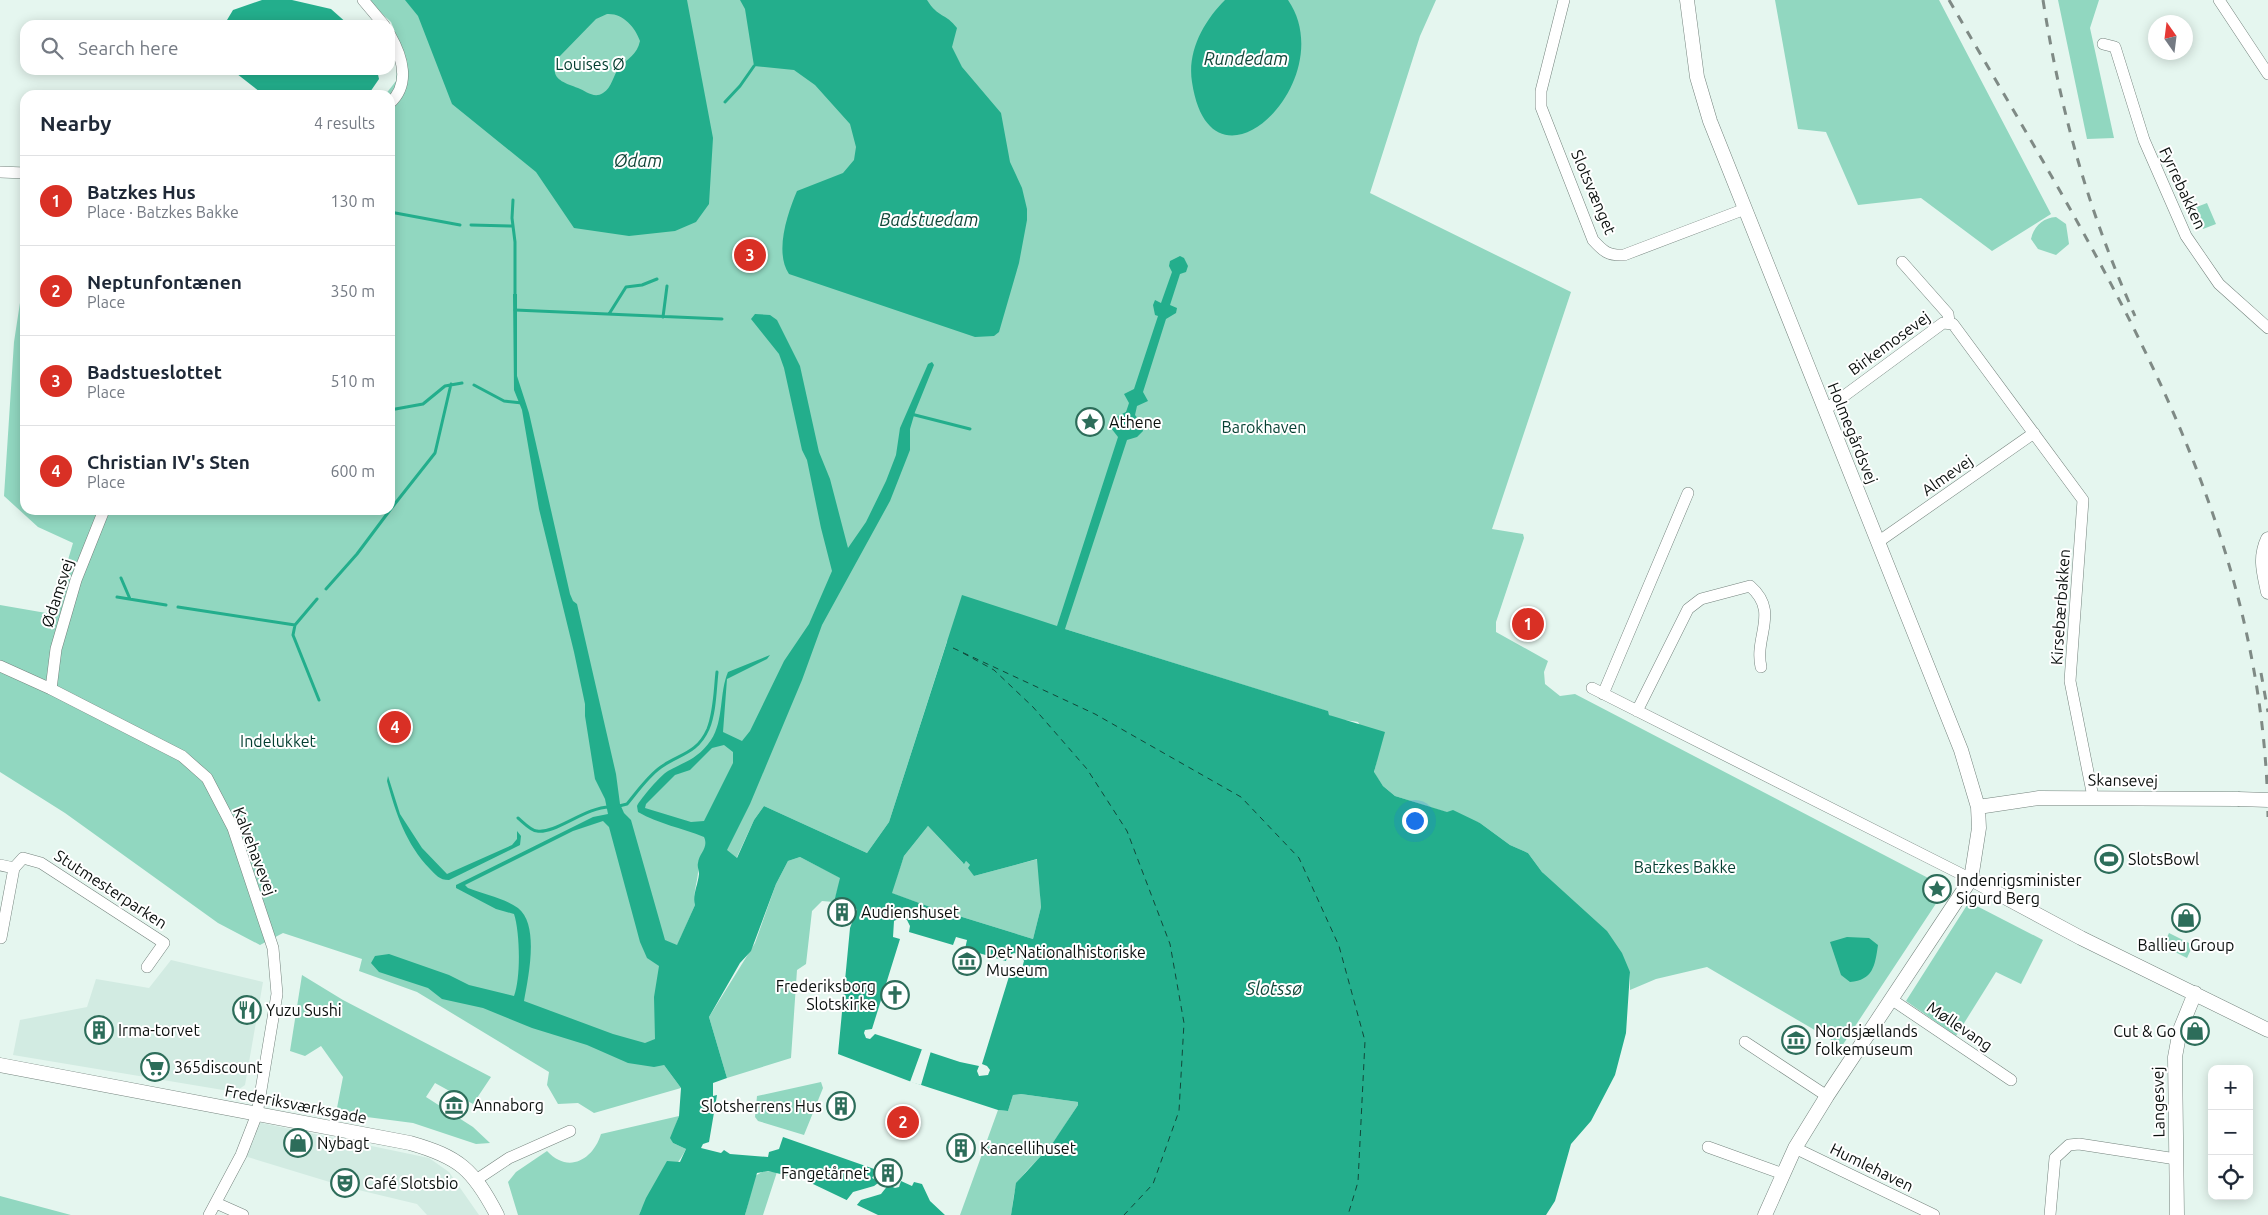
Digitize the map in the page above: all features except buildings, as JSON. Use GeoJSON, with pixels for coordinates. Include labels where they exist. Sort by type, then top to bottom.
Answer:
{"type":"FeatureCollection","features":[{"type":"Feature","properties":{"kind":"street"},"geometry":{"type":"LineString","coordinates":[[363,0],[380,20]]}},
{"type":"Feature","properties":{"kind":"street","name":"Slotsvænget"},"geometry":{"type":"LineString","coordinates":[[1564,0],[1541,91],[1541,107],[1593,240],[1612,256],[1624,254],[1745,209]]}},
{"type":"Feature","properties":{"kind":"street","name":"Holmegårdsvej"},"geometry":{"type":"LineString","coordinates":[[1687,0],[1697,78],[1710,121],[1961,750],[1978,807],[1980,828],[1970,879]]}},
{"type":"Feature","properties":{"kind":"street"},"geometry":{"type":"LineString","coordinates":[[2219,0],[2268,74]]}},
{"type":"Feature","properties":{"kind":"street"},"geometry":{"type":"LineString","coordinates":[[395,43],[404,78],[398,96],[395,99]]}},
{"type":"Feature","properties":{"kind":"street","name":"Fyrrebakken"},"geometry":{"type":"LineString","coordinates":[[2104,44],[2115,46],[2144,140],[2186,236],[2219,284],[2268,328]]}},
{"type":"Feature","properties":{"kind":"street"},"geometry":{"type":"LineString","coordinates":[[0,172],[20,173]]}},
{"type":"Feature","properties":{"kind":"street","name":"Birkemosevej"},"geometry":{"type":"LineString","coordinates":[[1902,262],[1948,314],[1949,322]]}},
{"type":"Feature","properties":{"kind":"street","name":"Birkemosevej"},"geometry":{"type":"LineString","coordinates":[[1825,410],[1943,323],[1949,322],[1953,324],[2034,433]]}},
{"type":"Feature","properties":{"kind":"street","name":"Almevej"},"geometry":{"type":"LineString","coordinates":[[1878,542],[2034,433]]}},
{"type":"Feature","properties":{"kind":"street","name":"Kirsebærbakken"},"geometry":{"type":"LineString","coordinates":[[2034,433],[2084,500],[2070,681],[2093,797]]}},
{"type":"Feature","properties":{"kind":"street"},"geometry":{"type":"LineString","coordinates":[[1688,493],[1598,691],[1970,879],[2081,938],[2268,1030]]}},
{"type":"Feature","properties":{"kind":"street","name":"Ødamsvej"},"geometry":{"type":"LineString","coordinates":[[50,689],[56,649],[76,580],[102,515]]}},
{"type":"Feature","properties":{"kind":"street"},"geometry":{"type":"LineString","coordinates":[[2268,539],[2264,548],[2262,562],[2268,592]]}},
{"type":"Feature","properties":{"kind":"street"},"geometry":{"type":"LineString","coordinates":[[1637,711],[1688,610],[1701,600],[1750,586],[1761,595],[1766,617],[1758,653],[1761,667]]}},
{"type":"Feature","properties":{"kind":"street","name":"Kalvehavevej"},"geometry":{"type":"LineString","coordinates":[[0,666],[50,689],[182,756],[207,778],[232,828],[273,948],[277,994],[257,1114],[240,1155],[209,1215]]}},
{"type":"Feature","properties":{"kind":"street","name":"Skansevej"},"geometry":{"type":"LineString","coordinates":[[1978,807],[2038,798],[2268,800]]}},
{"type":"Feature","properties":{"kind":"street","name":"Stutmesterparken"},"geometry":{"type":"LineString","coordinates":[[14,868],[23,858],[41,863],[164,943],[147,967]]}},
{"type":"Feature","properties":{"kind":"street"},"geometry":{"type":"LineString","coordinates":[[0,865],[14,868],[0,938]]}},
{"type":"Feature","properties":{"kind":"street"},"geometry":{"type":"LineString","coordinates":[[1765,1215],[1795,1148],[1827,1096],[1970,879]]}},
{"type":"Feature","properties":{"kind":"street","name":"Langesvej"},"geometry":{"type":"LineString","coordinates":[[2177,1215],[2175,1057],[2180,1030],[2195,993]]}},
{"type":"Feature","properties":{"kind":"street","name":"Møllevang"},"geometry":{"type":"LineString","coordinates":[[1891,999],[2010,1080]]}},
{"type":"Feature","properties":{"kind":"street"},"geometry":{"type":"LineString","coordinates":[[1745,1042],[1827,1096]]}},
{"type":"Feature","properties":{"kind":"street","name":"Frederiksværksgade"},"geometry":{"type":"LineString","coordinates":[[0,1065],[434,1150],[456,1160],[476,1180],[497,1215]]}},
{"type":"Feature","properties":{"kind":"street"},"geometry":{"type":"LineString","coordinates":[[476,1180],[509,1158],[570,1131]]}},
{"type":"Feature","properties":{"kind":"street"},"geometry":{"type":"LineString","coordinates":[[2050,1215],[2055,1158],[2069,1145],[2079,1144],[2176,1159]]}},
{"type":"Feature","properties":{"kind":"street"},"geometry":{"type":"LineString","coordinates":[[1708,1147],[1782,1174]]}},
{"type":"Feature","properties":{"kind":"street","name":"Humlehaven"},"geometry":{"type":"LineString","coordinates":[[1795,1148],[1934,1215]]}},
{"type":"Feature","properties":{"kind":"street"},"geometry":{"type":"LineString","coordinates":[[216,1203],[243,1215]]}},
{"type":"Feature","properties":{"kind":"shaded area"},"geometry":{"type":"Polygon","coordinates":[[[171,960],[263,982],[245,1085],[235,1092],[13,1055],[20,1020],[87,1007],[96,979],[149,988],[171,960]]]}},
{"type":"Feature","properties":{"kind":"shaded area"},"geometry":{"type":"Polygon","coordinates":[[[257,1122],[429,1158],[449,1172],[479,1215],[427,1215],[417,1204],[346,1187],[241,1155],[257,1122]]]}},
{"type":"Feature","properties":{"kind":"green space"},"geometry":{"type":"Polygon","coordinates":[[[367,0],[1436,0],[1420,36],[1370,193],[1571,292],[1492,529],[1523,534],[1524,538],[1496,622],[1496,632],[1548,661],[1544,672],[1545,684],[1560,696],[1575,694],[1932,880],[1933,893],[1939,899],[1842,1046],[1707,967],[1656,979],[1630,990],[1630,972],[1542,872],[1528,853],[1510,845],[1480,823],[1395,796],[1383,786],[1374,773],[1377,759],[1358,722],[1337,719],[1329,715],[1327,711],[1065,629],[947,641],[889,822],[867,853],[764,806],[754,820],[736,859],[698,863],[694,895],[695,905],[677,946],[664,1065],[681,1088],[594,1113],[578,1103],[558,1104],[547,1085],[549,1072],[417,992],[359,971],[362,959],[283,933],[260,945],[218,923],[65,813],[0,772],[0,605],[52,614],[73,543],[38,527],[25,515],[395,515],[395,90],[389,90],[396,81],[399,42],[395,32],[395,20],[389,20],[367,0]]]}},
{"type":"Feature","properties":{"kind":"green space"},"geometry":{"type":"Polygon","coordinates":[[[1775,0],[1939,0],[2051,214],[1992,251],[1921,198],[1858,205],[1826,132],[1798,129],[1775,0]]]}},
{"type":"Feature","properties":{"kind":"green space"},"geometry":{"type":"Polygon","coordinates":[[[2058,0],[2099,0],[2090,28],[2114,138],[2087,139],[2058,0]]]}},
{"type":"Feature","properties":{"kind":"green space"},"geometry":{"type":"Polygon","coordinates":[[[2207,203],[2216,224],[2203,229],[2194,208],[2207,203]]]}},
{"type":"Feature","properties":{"kind":"green space"},"geometry":{"type":"Polygon","coordinates":[[[2056,217],[2066,224],[2069,244],[2056,255],[2038,249],[2031,239],[2034,230],[2040,224],[2047,219],[2056,217]]]}},
{"type":"Feature","properties":{"kind":"green space"},"geometry":{"type":"Polygon","coordinates":[[[20,303],[20,511],[4,496],[14,342],[20,303]]]}},
{"type":"Feature","properties":{"kind":"green space"},"geometry":{"type":"Polygon","coordinates":[[[928,826],[963,863],[966,861],[971,866],[974,876],[1038,859],[1041,907],[1033,939],[891,893],[904,856],[928,826]]]}},
{"type":"Feature","properties":{"kind":"green space"},"geometry":{"type":"Polygon","coordinates":[[[800,857],[841,878],[834,902],[822,901],[812,911],[806,964],[797,970],[791,1058],[727,1078],[709,1017],[755,943],[776,884],[788,861],[800,857]]]}},
{"type":"Feature","properties":{"kind":"green space"},"geometry":{"type":"Polygon","coordinates":[[[1969,902],[2043,940],[2021,984],[1996,972],[1956,1036],[1906,1001],[1969,902]]]}},
{"type":"Feature","properties":{"kind":"green space"},"geometry":{"type":"Polygon","coordinates":[[[2169,933],[2193,945],[2187,958],[2163,946],[2169,933]]]}},
{"type":"Feature","properties":{"kind":"green space"},"geometry":{"type":"Polygon","coordinates":[[[302,975],[343,1000],[491,1077],[473,1104],[435,1083],[426,1097],[473,1127],[490,1143],[476,1144],[413,1123],[336,1113],[343,1077],[321,1046],[305,1056],[290,1051],[302,975]]]}},
{"type":"Feature","properties":{"kind":"green space"},"geometry":{"type":"Polygon","coordinates":[[[821,1082],[823,1088],[804,1135],[758,1121],[755,1117],[757,1096],[821,1082]]]}},
{"type":"Feature","properties":{"kind":"green space"},"geometry":{"type":"Polygon","coordinates":[[[1021,1094],[1078,1102],[1078,1105],[1052,1144],[1017,1184],[1011,1215],[960,1215],[998,1110],[1008,1111],[1013,1095],[1021,1094]]]}},
{"type":"Feature","properties":{"kind":"green space"},"geometry":{"type":"Polygon","coordinates":[[[679,1116],[671,1138],[673,1143],[686,1149],[675,1166],[649,1197],[639,1215],[518,1215],[508,1182],[516,1172],[547,1151],[563,1162],[579,1161],[592,1151],[601,1134],[679,1116]]]}},
{"type":"Feature","properties":{"kind":"green space"},"geometry":{"type":"Polygon","coordinates":[[[764,1171],[777,1172],[763,1215],[745,1215],[755,1176],[764,1171]]]}},
{"type":"Feature","properties":{"kind":"green space"},"geometry":{"type":"Polygon","coordinates":[[[0,1196],[71,1215],[0,1215],[0,1196]]]}},
{"type":"Feature","properties":{"kind":"water"},"geometry":{"type":"Polygon","coordinates":[[[262,0],[292,0],[331,9],[343,20],[227,20],[233,10],[262,0]]]}},
{"type":"Feature","properties":{"kind":"water","name":"Ødam"},"geometry":{"type":"Polygon","coordinates":[[[405,0],[687,0],[713,138],[709,204],[696,222],[675,231],[629,236],[574,228],[536,172],[452,104],[418,16],[405,0]],[[607,14],[596,19],[559,57],[555,70],[558,78],[593,95],[600,95],[606,91],[617,71],[634,53],[640,41],[628,22],[613,14],[607,14]]]}},
{"type":"Feature","properties":{"kind":"water","name":"Badstuedam"},"geometry":{"type":"Polygon","coordinates":[[[740,0],[927,0],[935,10],[957,28],[952,47],[962,67],[1001,113],[1010,162],[1022,188],[1027,209],[1027,220],[1019,263],[999,332],[994,336],[975,337],[789,274],[783,255],[784,232],[797,191],[843,173],[854,160],[856,147],[850,124],[815,85],[794,70],[754,66],[745,9],[740,0]]]}},
{"type":"Feature","properties":{"kind":"water","name":"Rundedam"},"geometry":{"type":"Polygon","coordinates":[[[1225,0],[1288,0],[1300,32],[1299,64],[1287,95],[1268,119],[1245,133],[1223,134],[1204,118],[1192,82],[1192,59],[1199,37],[1210,17],[1225,0]]]}},
{"type":"Feature","properties":{"kind":"water"},"geometry":{"type":"Polygon","coordinates":[[[238,75],[378,75],[379,79],[371,90],[258,90],[238,75]]]}},
{"type":"Feature","properties":{"kind":"water","name":"Slotssø"},"geometry":{"type":"Polygon","coordinates":[[[1180,256],[1184,258],[1188,266],[1186,272],[1180,274],[1170,305],[1177,308],[1176,313],[1166,319],[1143,392],[1148,401],[1137,406],[1135,415],[1142,424],[1143,431],[1137,437],[1127,440],[1065,629],[1328,711],[1329,715],[1385,732],[1374,772],[1383,786],[1395,796],[1447,812],[1453,810],[1480,823],[1510,845],[1528,853],[1542,872],[1607,931],[1622,953],[1630,972],[1626,1033],[1615,1075],[1591,1121],[1571,1144],[1555,1201],[1546,1215],[1011,1215],[1016,1183],[1052,1144],[1078,1105],[1078,1102],[1021,1094],[1013,1095],[1008,1111],[998,1110],[909,1081],[838,1054],[850,928],[857,909],[834,902],[840,878],[800,857],[788,861],[776,884],[751,951],[740,963],[709,1017],[727,1078],[713,1083],[713,1096],[717,1095],[709,1142],[703,1144],[701,1148],[721,1153],[724,1150],[730,1154],[768,1157],[769,1152],[779,1149],[783,1137],[877,1170],[872,1178],[895,1188],[899,1187],[901,1181],[912,1186],[914,1182],[922,1184],[930,1201],[945,1215],[878,1215],[813,1184],[807,1175],[797,1178],[768,1171],[757,1173],[745,1215],[639,1215],[646,1198],[667,1161],[680,1162],[686,1149],[673,1143],[670,1138],[679,1116],[681,1088],[664,1065],[654,1067],[628,1063],[587,1045],[532,1028],[483,1008],[442,999],[428,988],[379,972],[371,963],[375,956],[389,954],[449,975],[469,985],[514,996],[518,978],[519,955],[518,932],[514,914],[496,909],[456,888],[456,885],[593,817],[608,814],[605,799],[595,779],[585,716],[585,704],[539,509],[522,410],[514,390],[513,294],[517,294],[517,376],[529,413],[570,594],[573,601],[577,604],[616,774],[620,804],[624,813],[631,820],[665,940],[677,945],[695,905],[699,874],[698,864],[705,847],[704,837],[646,816],[638,812],[637,806],[665,773],[696,756],[711,740],[718,724],[723,689],[728,672],[770,655],[767,659],[727,679],[723,732],[742,741],[750,731],[784,661],[809,624],[832,571],[784,368],[779,354],[751,319],[755,314],[770,315],[777,320],[800,366],[819,452],[830,479],[848,548],[866,522],[886,481],[896,455],[900,428],[928,364],[932,362],[934,365],[915,412],[910,429],[910,450],[890,501],[822,625],[802,680],[750,804],[727,850],[737,858],[754,820],[764,806],[867,853],[889,822],[962,595],[1057,626],[1118,437],[1111,428],[1110,420],[1126,412],[1129,403],[1124,394],[1134,389],[1158,316],[1155,315],[1153,305],[1155,300],[1161,303],[1172,272],[1169,266],[1170,261],[1180,256]],[[724,745],[712,748],[690,770],[675,775],[646,804],[645,808],[691,822],[704,821],[733,763],[733,752],[724,745]],[[603,821],[573,831],[465,885],[468,888],[500,899],[518,908],[525,916],[529,926],[531,952],[524,1001],[613,1034],[645,1043],[655,1039],[654,997],[659,966],[647,958],[640,942],[609,827],[603,821]],[[928,826],[904,856],[892,893],[933,908],[1033,939],[1041,907],[1037,859],[974,876],[968,868],[970,865],[966,861],[964,864],[928,826]],[[900,918],[894,921],[893,937],[900,939],[872,1029],[865,1030],[866,1038],[870,1039],[875,1034],[960,1062],[979,1066],[977,1071],[979,1076],[988,1075],[990,1070],[982,1064],[1011,970],[1016,972],[1022,968],[1024,961],[1021,955],[1014,953],[1007,956],[1006,961],[965,949],[967,940],[956,937],[953,945],[909,932],[910,926],[907,920],[900,918]]]}},
{"type":"Feature","properties":{"kind":"water"},"geometry":{"type":"Polygon","coordinates":[[[388,776],[400,814],[422,848],[447,874],[512,845],[517,839],[517,831],[521,836],[520,845],[449,880],[440,878],[422,859],[408,839],[394,805],[387,781],[388,776]]]}},
{"type":"Feature","properties":{"kind":"water"},"geometry":{"type":"Polygon","coordinates":[[[1847,937],[1869,938],[1878,945],[1872,971],[1858,981],[1850,982],[1841,975],[1830,942],[1847,937]]]}},
{"type":"Feature","properties":{"kind":"water"},"geometry":{"type":"Polygon","coordinates":[[[903,1114],[911,1122],[903,1130],[895,1122],[903,1114]]]}},
{"type":"Feature","properties":{"kind":"pier"},"geometry":{"type":"Polygon","coordinates":[[[922,1049],[931,1051],[921,1085],[910,1082],[922,1049]]]}},
{"type":"Feature","properties":{"kind":"pier"},"geometry":{"type":"Polygon","coordinates":[[[881,1181],[889,1184],[881,1194],[861,1200],[856,1206],[846,1201],[853,1192],[874,1186],[881,1181]]]}},
{"type":"Feature","properties":{"kind":"waterway"},"geometry":{"type":"LineString","coordinates":[[725,102],[740,86],[754,66]]}},
{"type":"Feature","properties":{"kind":"waterway"},"geometry":{"type":"LineString","coordinates":[[513,200],[515,296]]}},
{"type":"Feature","properties":{"kind":"waterway"},"geometry":{"type":"LineString","coordinates":[[395,213],[460,225]]}},
{"type":"Feature","properties":{"kind":"waterway"},"geometry":{"type":"LineString","coordinates":[[471,225],[512,226]]}},
{"type":"Feature","properties":{"kind":"waterway"},"geometry":{"type":"LineString","coordinates":[[609,314],[626,287],[642,285],[657,279]]}},
{"type":"Feature","properties":{"kind":"waterway"},"geometry":{"type":"LineString","coordinates":[[663,317],[667,286]]}},
{"type":"Feature","properties":{"kind":"waterway"},"geometry":{"type":"LineString","coordinates":[[515,310],[722,319]]}},
{"type":"Feature","properties":{"kind":"waterway"},"geometry":{"type":"LineString","coordinates":[[395,409],[423,404],[445,386],[462,383]]}},
{"type":"Feature","properties":{"kind":"waterway"},"geometry":{"type":"LineString","coordinates":[[395,504],[435,453],[451,384]]}},
{"type":"Feature","properties":{"kind":"waterway"},"geometry":{"type":"LineString","coordinates":[[474,385],[504,401],[522,403]]}},
{"type":"Feature","properties":{"kind":"waterway"},"geometry":{"type":"LineString","coordinates":[[911,414],[970,429]]}},
{"type":"Feature","properties":{"kind":"waterway"},"geometry":{"type":"LineString","coordinates":[[326,589],[357,554],[386,515]]}},
{"type":"Feature","properties":{"kind":"waterway"},"geometry":{"type":"LineString","coordinates":[[121,578],[130,599]]}},
{"type":"Feature","properties":{"kind":"waterway"},"geometry":{"type":"LineString","coordinates":[[117,597],[166,605]]}},
{"type":"Feature","properties":{"kind":"waterway"},"geometry":{"type":"LineString","coordinates":[[317,599],[295,625],[293,635],[319,700]]}},
{"type":"Feature","properties":{"kind":"waterway"},"geometry":{"type":"LineString","coordinates":[[178,607],[295,625]]}},
{"type":"Feature","properties":{"kind":"waterway"},"geometry":{"type":"LineString","coordinates":[[619,806],[627,804],[656,771],[699,744],[708,729],[712,715],[717,672]]}},
{"type":"Feature","properties":{"kind":"waterway"},"geometry":{"type":"LineString","coordinates":[[518,818],[532,830],[545,831],[591,811],[610,807]]}},
{"type":"Feature","properties":{"kind":"ferry route"},"geometry":{"type":"LineString","coordinates":[[953,648],[1095,714],[1241,797],[1299,858],[1339,946],[1365,1041],[1358,1182],[1348,1215]]}},
{"type":"Feature","properties":{"kind":"ferry route"},"geometry":{"type":"LineString","coordinates":[[963,653],[994,670],[1033,707],[1087,769],[1127,831],[1170,944],[1184,1023],[1179,1111],[1153,1184],[1124,1215]]}},
{"type":"Feature","properties":{"kind":"railway"},"geometry":{"type":"LineString","coordinates":[[1949,0],[2061,193],[2114,290],[2163,389],[2205,491],[2237,595],[2259,704],[2268,817]]}},
{"type":"Feature","properties":{"kind":"railway"},"geometry":{"type":"LineString","coordinates":[[2043,0],[2058,83],[2078,161],[2103,238],[2135,316]]}},
{"type":"Feature","properties":{"kind":"railway"},"geometry":{"type":"LineString","coordinates":[[2261,673],[2268,712]]}},
{"type":"Feature","properties":{"kind":"place","name":"Badstueslottet"},"geometry":{"type":"Point","coordinates":[750,255]}},
{"type":"Feature","properties":{"kind":"place","name":"Athene"},"geometry":{"type":"Point","coordinates":[1090,422]}},
{"type":"Feature","properties":{"kind":"place","name":"Batzkes Hus"},"geometry":{"type":"Point","coordinates":[1528,624]}},
{"type":"Feature","properties":{"kind":"place","name":"Christian IV's Sten"},"geometry":{"type":"Point","coordinates":[395,727]}},
{"type":"Feature","properties":{"kind":"place","name":"SlotsBowl"},"geometry":{"type":"Point","coordinates":[2109,859]}},
{"type":"Feature","properties":{"kind":"place","name":"Indenrigsminister Sigurd Berg"},"geometry":{"type":"Point","coordinates":[1937,889]}},
{"type":"Feature","properties":{"kind":"place","name":"Audienshuset"},"geometry":{"type":"Point","coordinates":[842,912]}},
{"type":"Feature","properties":{"kind":"place","name":"Ballieu Group"},"geometry":{"type":"Point","coordinates":[2186,918]}},
{"type":"Feature","properties":{"kind":"place","name":"Det Nationalhistoriske Museum"},"geometry":{"type":"Point","coordinates":[967,961]}},
{"type":"Feature","properties":{"kind":"place","name":"Frederiksborg Slotskirke"},"geometry":{"type":"Point","coordinates":[895,995]}},
{"type":"Feature","properties":{"kind":"place","name":"Yuzu Sushi"},"geometry":{"type":"Point","coordinates":[247,1010]}},
{"type":"Feature","properties":{"kind":"place","name":"Irma-torvet"},"geometry":{"type":"Point","coordinates":[99,1030]}},
{"type":"Feature","properties":{"kind":"place","name":"Cut & Go"},"geometry":{"type":"Point","coordinates":[2195,1031]}},
{"type":"Feature","properties":{"kind":"place","name":"Nordsjællands folkemuseum"},"geometry":{"type":"Point","coordinates":[1796,1040]}},
{"type":"Feature","properties":{"kind":"place","name":"365discount"},"geometry":{"type":"Point","coordinates":[155,1067]}},
{"type":"Feature","properties":{"kind":"place","name":"Annaborg"},"geometry":{"type":"Point","coordinates":[454,1105]}},
{"type":"Feature","properties":{"kind":"place","name":"Slotsherrens Hus"},"geometry":{"type":"Point","coordinates":[841,1106]}},
{"type":"Feature","properties":{"kind":"place","name":"Neptunfontænen"},"geometry":{"type":"Point","coordinates":[903,1122]}},
{"type":"Feature","properties":{"kind":"place","name":"Nybagt"},"geometry":{"type":"Point","coordinates":[298,1143]}},
{"type":"Feature","properties":{"kind":"place","name":"Kancellihuset"},"geometry":{"type":"Point","coordinates":[961,1148]}},
{"type":"Feature","properties":{"kind":"place","name":"Fangetårnet"},"geometry":{"type":"Point","coordinates":[888,1173]}},
{"type":"Feature","properties":{"kind":"place","name":"Café Slotsbio"},"geometry":{"type":"Point","coordinates":[345,1183]}},
{"type":"Feature","properties":{"kind":"park label","name":"Louises Ø"},"geometry":{"type":"Point","coordinates":[590,64]}},
{"type":"Feature","properties":{"kind":"park label","name":"Barokhaven"},"geometry":{"type":"Point","coordinates":[1264,427]}},
{"type":"Feature","properties":{"kind":"park label","name":"Indelukket"},"geometry":{"type":"Point","coordinates":[278,741]}},
{"type":"Feature","properties":{"kind":"park label","name":"Batzkes Bakke"},"geometry":{"type":"Point","coordinates":[1685,867]}}]}
